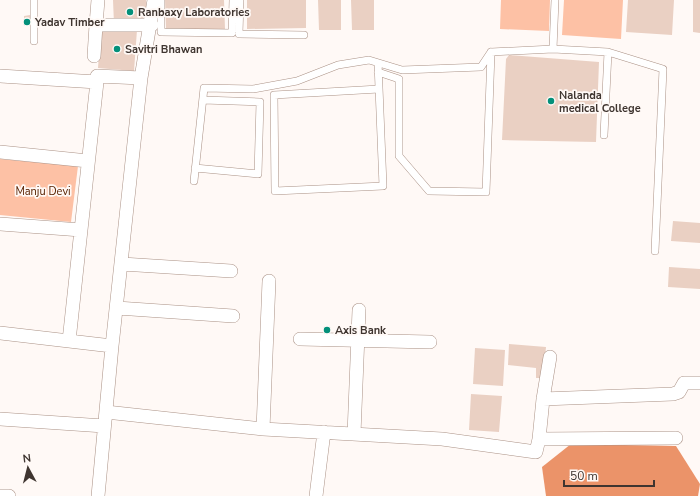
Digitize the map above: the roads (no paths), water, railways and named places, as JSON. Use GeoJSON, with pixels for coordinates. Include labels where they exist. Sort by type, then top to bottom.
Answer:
{"type":"FeatureCollection","features":[{"type":"Feature","properties":{"kind":"street"},"geometry":{"type":"LineString","coordinates":[[94,56],[98,0]]}},
{"type":"Feature","properties":{"kind":"street"},"geometry":{"type":"LineString","coordinates":[[98,496],[112,346],[142,77],[152,26],[154,0]]}},
{"type":"Feature","properties":{"kind":"street"},"geometry":{"type":"LineString","coordinates":[[96,25],[152,26]]}},
{"type":"Feature","properties":{"kind":"street"},"geometry":{"type":"LineString","coordinates":[[0,76],[96,82]]}},
{"type":"Feature","properties":{"kind":"street"},"geometry":{"type":"LineString","coordinates":[[69,341],[96,82],[98,76],[142,77]]}},
{"type":"Feature","properties":{"kind":"street"},"geometry":{"type":"LineString","coordinates":[[0,152],[88,161]]}},
{"type":"Feature","properties":{"kind":"street"},"geometry":{"type":"LineString","coordinates":[[0,224],[81,230]]}},
{"type":"Feature","properties":{"kind":"street"},"geometry":{"type":"LineString","coordinates":[[122,264],[231,271]]}},
{"type":"Feature","properties":{"kind":"street"},"geometry":{"type":"LineString","coordinates":[[263,429],[269,281]]}},
{"type":"Feature","properties":{"kind":"street"},"geometry":{"type":"LineString","coordinates":[[117,308],[233,316]]}},
{"type":"Feature","properties":{"kind":"street"},"geometry":{"type":"LineString","coordinates":[[354,434],[359,310]]}},
{"type":"Feature","properties":{"kind":"street"},"geometry":{"type":"LineString","coordinates":[[0,333],[112,346]]}},
{"type":"Feature","properties":{"kind":"street"},"geometry":{"type":"LineString","coordinates":[[300,339],[358,339],[430,342]]}},
{"type":"Feature","properties":{"kind":"street"},"geometry":{"type":"LineString","coordinates":[[106,412],[263,429],[442,439],[536,452],[550,357]]}},
{"type":"Feature","properties":{"kind":"street"},"geometry":{"type":"LineString","coordinates":[[543,399],[673,394],[679,392],[684,383],[700,383]]}},
{"type":"Feature","properties":{"kind":"street"},"geometry":{"type":"LineString","coordinates":[[0,419],[104,426]]}},
{"type":"Feature","properties":{"kind":"street"},"geometry":{"type":"LineString","coordinates":[[316,496],[324,432]]}},
{"type":"Feature","properties":{"kind":"street"},"geometry":{"type":"LineString","coordinates":[[539,439],[676,438]]}},
{"type":"Feature","properties":{"kind":"street"},"geometry":{"type":"LineString","coordinates":[[0,496],[9,496]]}},
{"type":"Feature","properties":{"kind":"lane"},"geometry":{"type":"LineString","coordinates":[[34,0],[34,42]]}},
{"type":"Feature","properties":{"kind":"lane"},"geometry":{"type":"LineString","coordinates":[[161,0],[161,32],[232,33],[233,0]]}},
{"type":"Feature","properties":{"kind":"lane"},"geometry":{"type":"LineString","coordinates":[[240,0],[239,34],[304,35]]}},
{"type":"Feature","properties":{"kind":"lane"},"geometry":{"type":"LineString","coordinates":[[554,49],[555,0]]}},
{"type":"Feature","properties":{"kind":"lane"},"geometry":{"type":"LineString","coordinates":[[491,52],[554,49],[608,52],[664,69],[655,251]]}},
{"type":"Feature","properties":{"kind":"lane"},"geometry":{"type":"LineString","coordinates":[[194,181],[204,88],[253,89],[297,81],[338,65],[369,60],[402,70],[480,67],[491,52]]}},
{"type":"Feature","properties":{"kind":"lane"},"geometry":{"type":"LineString","coordinates":[[378,72],[399,79],[399,156],[429,191],[486,192],[491,52]]}},
{"type":"Feature","properties":{"kind":"lane"},"geometry":{"type":"LineString","coordinates":[[604,135],[608,52]]}},
{"type":"Feature","properties":{"kind":"lane"},"geometry":{"type":"LineString","coordinates":[[378,63],[383,186],[275,191],[273,140],[274,95],[379,88]]}},
{"type":"Feature","properties":{"kind":"lane"},"geometry":{"type":"LineString","coordinates":[[195,168],[258,174],[260,102],[203,100]]}},
{"type":"Feature","properties":{"kind":"lane"},"geometry":{"type":"LineString","coordinates":[[259,139],[273,140]]}},
{"type":"Feature","properties":{"kind":"place","name":"Ranbaxy Laboratories"},"geometry":{"type":"Point","coordinates":[130,12]}},
{"type":"Feature","properties":{"kind":"place","name":"Yadav Timber"},"geometry":{"type":"Point","coordinates":[27,22]}},
{"type":"Feature","properties":{"kind":"place","name":"Savitri Bhawan"},"geometry":{"type":"Point","coordinates":[117,49]}},
{"type":"Feature","properties":{"kind":"place","name":"Nalanda medical College"},"geometry":{"type":"Point","coordinates":[551,101]}},
{"type":"Feature","properties":{"kind":"place","name":"Axis Bank"},"geometry":{"type":"Point","coordinates":[327,330]}},
{"type":"Feature","properties":{"kind":"park label","name":"Manju Devi"},"geometry":{"type":"Point","coordinates":[43,191]}}]}
